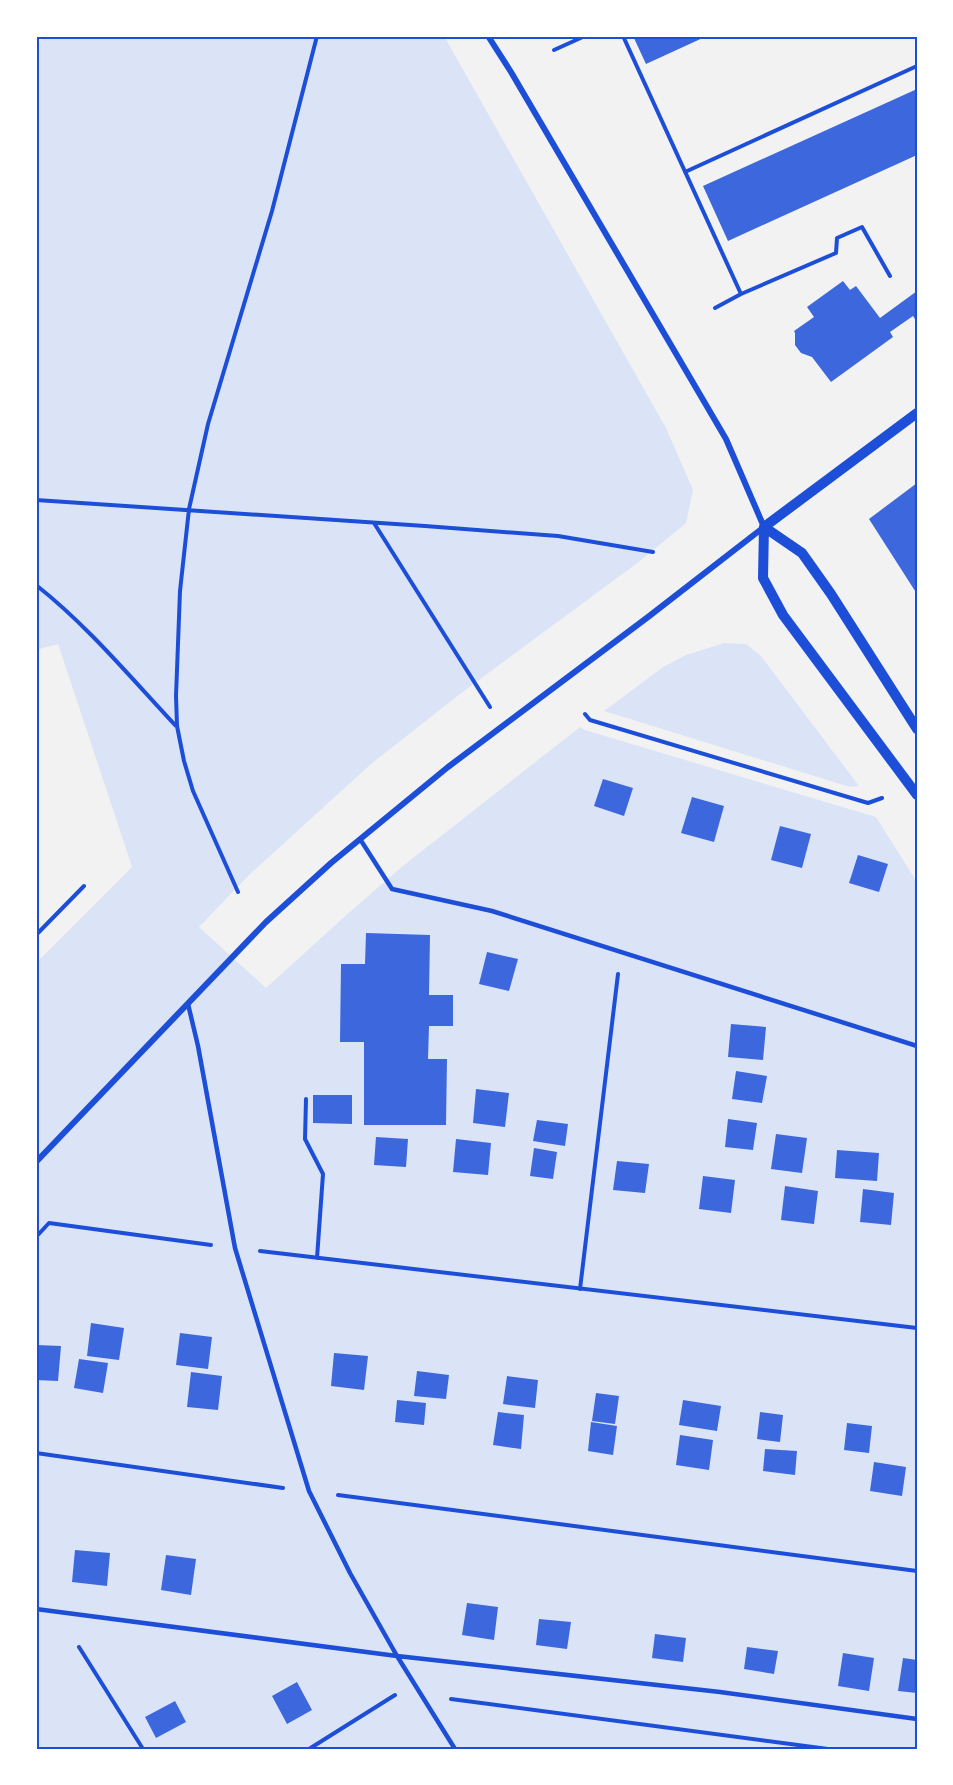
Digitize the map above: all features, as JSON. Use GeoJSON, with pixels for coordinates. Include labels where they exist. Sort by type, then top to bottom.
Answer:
{"type":"FeatureCollection","features":[{"type":"Feature","properties":{"kind":"street"},"geometry":{"type":"LineString","coordinates":[[488,36],[726,439],[764,527],[763,578],[783,615],[917,795]]}},
{"type":"Feature","properties":{"kind":"street"},"geometry":{"type":"LineString","coordinates":[[36,1162],[266,922],[360,838],[502,725],[917,413]]}},
{"type":"Feature","properties":{"kind":"street"},"geometry":{"type":"LineString","coordinates":[[764,527],[802,553],[831,594],[917,729]]}},
{"type":"Feature","properties":{"kind":"lane"},"geometry":{"type":"LineString","coordinates":[[360,838],[392,889],[492,912],[917,1046]]}},
{"type":"Feature","properties":{"kind":"lane"},"geometry":{"type":"LineString","coordinates":[[188,1004],[198,1046],[235,1248],[309,1491],[350,1573],[397,1656],[455,1749]]}},
{"type":"Feature","properties":{"kind":"lane"},"geometry":{"type":"LineString","coordinates":[[36,1609],[397,1656],[720,1692],[917,1719]]}},
{"type":"Feature","properties":{"kind":"path"},"geometry":{"type":"LineString","coordinates":[[238,892],[193,790],[177,726],[180,591],[189,509],[208,424],[272,211],[317,36]]}},
{"type":"Feature","properties":{"kind":"path"},"geometry":{"type":"LineString","coordinates":[[554,51],[585,36]]}},
{"type":"Feature","properties":{"kind":"path"},"geometry":{"type":"LineString","coordinates":[[623,36],[741,294]]}},
{"type":"Feature","properties":{"kind":"path"},"geometry":{"type":"LineString","coordinates":[[685,172],[917,66]]}},
{"type":"Feature","properties":{"kind":"path"},"geometry":{"type":"LineString","coordinates":[[715,308],[741,294],[836,253],[837,238],[862,227],[890,276]]}},
{"type":"Feature","properties":{"kind":"path"},"geometry":{"type":"LineString","coordinates":[[36,500],[558,536],[653,552]]}},
{"type":"Feature","properties":{"kind":"path"},"geometry":{"type":"LineString","coordinates":[[374,522],[502,725]]}},
{"type":"Feature","properties":{"kind":"path"},"geometry":{"type":"LineString","coordinates":[[36,585],[91,637],[177,726]]}},
{"type":"Feature","properties":{"kind":"path"},"geometry":{"type":"LineString","coordinates":[[585,714],[590,720],[868,803],[882,798]]}},
{"type":"Feature","properties":{"kind":"path"},"geometry":{"type":"LineString","coordinates":[[36,936],[84,886]]}},
{"type":"Feature","properties":{"kind":"path"},"geometry":{"type":"LineString","coordinates":[[580,1289],[621,953]]}},
{"type":"Feature","properties":{"kind":"path"},"geometry":{"type":"LineString","coordinates":[[306,1099],[305,1139],[322,1174],[317,1258]]}},
{"type":"Feature","properties":{"kind":"path"},"geometry":{"type":"LineString","coordinates":[[36,1237],[49,1223],[317,1258],[917,1328]]}},
{"type":"Feature","properties":{"kind":"path"},"geometry":{"type":"LineString","coordinates":[[36,1453],[917,1571]]}},
{"type":"Feature","properties":{"kind":"path"},"geometry":{"type":"LineString","coordinates":[[79,1647],[143,1749]]}},
{"type":"Feature","properties":{"kind":"path"},"geometry":{"type":"LineString","coordinates":[[309,1749],[414,1683]]}},
{"type":"Feature","properties":{"kind":"path"},"geometry":{"type":"LineString","coordinates":[[422,1695],[828,1749]]}},
{"type":"Feature","properties":{"kind":"shaded area"},"geometry":{"type":"Polygon","coordinates":[[[45,36],[444,36],[666,428],[693,490],[686,523],[640,561],[460,694],[371,764],[249,875],[199,927],[266,988],[404,865],[580,727],[876,817],[917,882],[917,1749],[36,1749],[36,952],[39,960],[132,867],[58,644],[36,650],[36,46],[45,36]]]}},
{"type":"Feature","properties":{"kind":"shaded area"},"geometry":{"type":"Polygon","coordinates":[[[724,643],[746,644],[761,656],[859,786],[850,787],[604,711],[663,667],[686,655],[724,643]]]}},
{"type":"Feature","properties":{"kind":"building"},"geometry":{"type":"Polygon","coordinates":[[[633,36],[707,36],[646,64],[633,36]]]}},
{"type":"Feature","properties":{"kind":"building"},"geometry":{"type":"Polygon","coordinates":[[[917,89],[917,155],[728,241],[703,186],[917,89]]]}},
{"type":"Feature","properties":{"kind":"building"},"geometry":{"type":"Polygon","coordinates":[[[843,281],[850,290],[856,286],[880,318],[917,291],[917,317],[915,319],[913,316],[890,332],[893,337],[831,382],[812,357],[801,353],[795,345],[794,331],[814,317],[807,307],[843,281]]]}},
{"type":"Feature","properties":{"kind":"building"},"geometry":{"type":"Polygon","coordinates":[[[917,483],[917,594],[869,519],[917,483]]]}},
{"type":"Feature","properties":{"kind":"building"},"geometry":{"type":"Polygon","coordinates":[[[603,779],[633,788],[624,816],[594,806],[603,779]]]}},
{"type":"Feature","properties":{"kind":"building"},"geometry":{"type":"Polygon","coordinates":[[[692,797],[724,806],[714,842],[681,833],[692,797]]]}},
{"type":"Feature","properties":{"kind":"building"},"geometry":{"type":"Polygon","coordinates":[[[780,826],[811,834],[802,868],[771,860],[780,826]]]}},
{"type":"Feature","properties":{"kind":"building"},"geometry":{"type":"Polygon","coordinates":[[[858,855],[888,864],[879,892],[849,883],[858,855]]]}},
{"type":"Feature","properties":{"kind":"building"},"geometry":{"type":"Polygon","coordinates":[[[366,933],[430,935],[429,995],[453,995],[453,1026],[429,1026],[428,1059],[447,1059],[446,1125],[364,1125],[364,1042],[340,1042],[341,964],[365,964],[366,933]]]}},
{"type":"Feature","properties":{"kind":"building"},"geometry":{"type":"Polygon","coordinates":[[[487,952],[518,959],[509,991],[479,984],[487,952]]]}},
{"type":"Feature","properties":{"kind":"building"},"geometry":{"type":"Polygon","coordinates":[[[731,1024],[766,1027],[763,1060],[728,1057],[731,1024]]]}},
{"type":"Feature","properties":{"kind":"building"},"geometry":{"type":"Polygon","coordinates":[[[736,1071],[767,1076],[762,1103],[732,1099],[736,1071]]]}},
{"type":"Feature","properties":{"kind":"building"},"geometry":{"type":"Polygon","coordinates":[[[476,1089],[509,1093],[505,1127],[473,1123],[476,1089]]]}},
{"type":"Feature","properties":{"kind":"building"},"geometry":{"type":"Polygon","coordinates":[[[313,1095],[352,1095],[352,1124],[313,1123],[313,1095]]]}},
{"type":"Feature","properties":{"kind":"building"},"geometry":{"type":"Polygon","coordinates":[[[728,1119],[757,1123],[753,1150],[725,1147],[728,1119]]]}},
{"type":"Feature","properties":{"kind":"building"},"geometry":{"type":"Polygon","coordinates":[[[537,1120],[568,1124],[565,1146],[533,1141],[537,1120]]]}},
{"type":"Feature","properties":{"kind":"building"},"geometry":{"type":"Polygon","coordinates":[[[776,1134],[807,1138],[802,1173],[771,1169],[776,1134]]]}},
{"type":"Feature","properties":{"kind":"building"},"geometry":{"type":"Polygon","coordinates":[[[376,1137],[408,1139],[406,1167],[374,1165],[376,1137]]]}},
{"type":"Feature","properties":{"kind":"building"},"geometry":{"type":"Polygon","coordinates":[[[456,1139],[491,1143],[488,1175],[453,1172],[456,1139]]]}},
{"type":"Feature","properties":{"kind":"building"},"geometry":{"type":"Polygon","coordinates":[[[534,1148],[557,1152],[553,1179],[530,1176],[534,1148]]]}},
{"type":"Feature","properties":{"kind":"building"},"geometry":{"type":"Polygon","coordinates":[[[837,1150],[879,1153],[877,1181],[835,1178],[837,1150]]]}},
{"type":"Feature","properties":{"kind":"building"},"geometry":{"type":"Polygon","coordinates":[[[617,1161],[649,1164],[645,1193],[613,1190],[617,1161]]]}},
{"type":"Feature","properties":{"kind":"building"},"geometry":{"type":"Polygon","coordinates":[[[703,1176],[735,1180],[731,1213],[699,1209],[703,1176]]]}},
{"type":"Feature","properties":{"kind":"building"},"geometry":{"type":"Polygon","coordinates":[[[785,1186],[818,1191],[814,1224],[781,1220],[785,1186]]]}},
{"type":"Feature","properties":{"kind":"building"},"geometry":{"type":"Polygon","coordinates":[[[863,1189],[894,1193],[891,1225],[860,1222],[863,1189]]]}},
{"type":"Feature","properties":{"kind":"building"},"geometry":{"type":"Polygon","coordinates":[[[91,1323],[124,1328],[119,1360],[87,1356],[91,1323]]]}},
{"type":"Feature","properties":{"kind":"building"},"geometry":{"type":"Polygon","coordinates":[[[180,1333],[212,1337],[208,1369],[176,1365],[180,1333]]]}},
{"type":"Feature","properties":{"kind":"building"},"geometry":{"type":"Polygon","coordinates":[[[36,1345],[61,1346],[58,1381],[36,1380],[36,1345]]]}},
{"type":"Feature","properties":{"kind":"building"},"geometry":{"type":"Polygon","coordinates":[[[334,1353],[368,1356],[364,1390],[331,1386],[334,1353]]]}},
{"type":"Feature","properties":{"kind":"building"},"geometry":{"type":"Polygon","coordinates":[[[79,1359],[108,1363],[103,1393],[74,1388],[79,1359]]]}},
{"type":"Feature","properties":{"kind":"building"},"geometry":{"type":"Polygon","coordinates":[[[417,1371],[449,1375],[446,1399],[414,1396],[417,1371]]]}},
{"type":"Feature","properties":{"kind":"building"},"geometry":{"type":"Polygon","coordinates":[[[191,1372],[222,1376],[218,1410],[187,1407],[191,1372]]]}},
{"type":"Feature","properties":{"kind":"building"},"geometry":{"type":"Polygon","coordinates":[[[507,1376],[538,1380],[535,1408],[503,1404],[507,1376]]]}},
{"type":"Feature","properties":{"kind":"building"},"geometry":{"type":"Polygon","coordinates":[[[596,1393],[619,1396],[615,1424],[592,1421],[596,1393]]]}},
{"type":"Feature","properties":{"kind":"building"},"geometry":{"type":"Polygon","coordinates":[[[397,1400],[426,1403],[424,1425],[395,1422],[397,1400]]]}},
{"type":"Feature","properties":{"kind":"building"},"geometry":{"type":"Polygon","coordinates":[[[683,1400],[721,1406],[717,1431],[679,1425],[683,1400]]]}},
{"type":"Feature","properties":{"kind":"building"},"geometry":{"type":"Polygon","coordinates":[[[498,1412],[524,1415],[521,1449],[493,1445],[498,1412]]]}},
{"type":"Feature","properties":{"kind":"building"},"geometry":{"type":"Polygon","coordinates":[[[760,1412],[783,1415],[780,1442],[757,1439],[760,1412]]]}},
{"type":"Feature","properties":{"kind":"building"},"geometry":{"type":"Polygon","coordinates":[[[591,1422],[617,1426],[613,1455],[588,1451],[591,1422]]]}},
{"type":"Feature","properties":{"kind":"building"},"geometry":{"type":"Polygon","coordinates":[[[847,1423],[872,1426],[869,1453],[844,1450],[847,1423]]]}},
{"type":"Feature","properties":{"kind":"building"},"geometry":{"type":"Polygon","coordinates":[[[680,1435],[713,1440],[709,1470],[676,1465],[680,1435]]]}},
{"type":"Feature","properties":{"kind":"building"},"geometry":{"type":"Polygon","coordinates":[[[765,1449],[797,1451],[795,1475],[763,1471],[765,1449]]]}},
{"type":"Feature","properties":{"kind":"building"},"geometry":{"type":"Polygon","coordinates":[[[874,1462],[906,1467],[902,1496],[870,1491],[874,1462]]]}},
{"type":"Feature","properties":{"kind":"building"},"geometry":{"type":"Polygon","coordinates":[[[75,1550],[110,1553],[107,1586],[72,1582],[75,1550]]]}},
{"type":"Feature","properties":{"kind":"building"},"geometry":{"type":"Polygon","coordinates":[[[166,1555],[196,1559],[191,1595],[161,1590],[166,1555]]]}},
{"type":"Feature","properties":{"kind":"building"},"geometry":{"type":"Polygon","coordinates":[[[467,1603],[498,1607],[494,1640],[462,1635],[467,1603]]]}},
{"type":"Feature","properties":{"kind":"building"},"geometry":{"type":"Polygon","coordinates":[[[539,1619],[571,1622],[567,1649],[536,1645],[539,1619]]]}},
{"type":"Feature","properties":{"kind":"building"},"geometry":{"type":"Polygon","coordinates":[[[655,1634],[686,1638],[683,1662],[652,1658],[655,1634]]]}},
{"type":"Feature","properties":{"kind":"building"},"geometry":{"type":"Polygon","coordinates":[[[747,1647],[778,1651],[774,1674],[744,1669],[747,1647]]]}},
{"type":"Feature","properties":{"kind":"building"},"geometry":{"type":"Polygon","coordinates":[[[843,1653],[874,1658],[869,1691],[838,1686],[843,1653]]]}},
{"type":"Feature","properties":{"kind":"building"},"geometry":{"type":"Polygon","coordinates":[[[903,1658],[917,1660],[917,1693],[898,1691],[903,1658]]]}},
{"type":"Feature","properties":{"kind":"building"},"geometry":{"type":"Polygon","coordinates":[[[297,1682],[312,1710],[287,1724],[272,1696],[297,1682]]]}},
{"type":"Feature","properties":{"kind":"building"},"geometry":{"type":"Polygon","coordinates":[[[175,1701],[186,1722],[156,1738],[145,1717],[175,1701]]]}}]}
